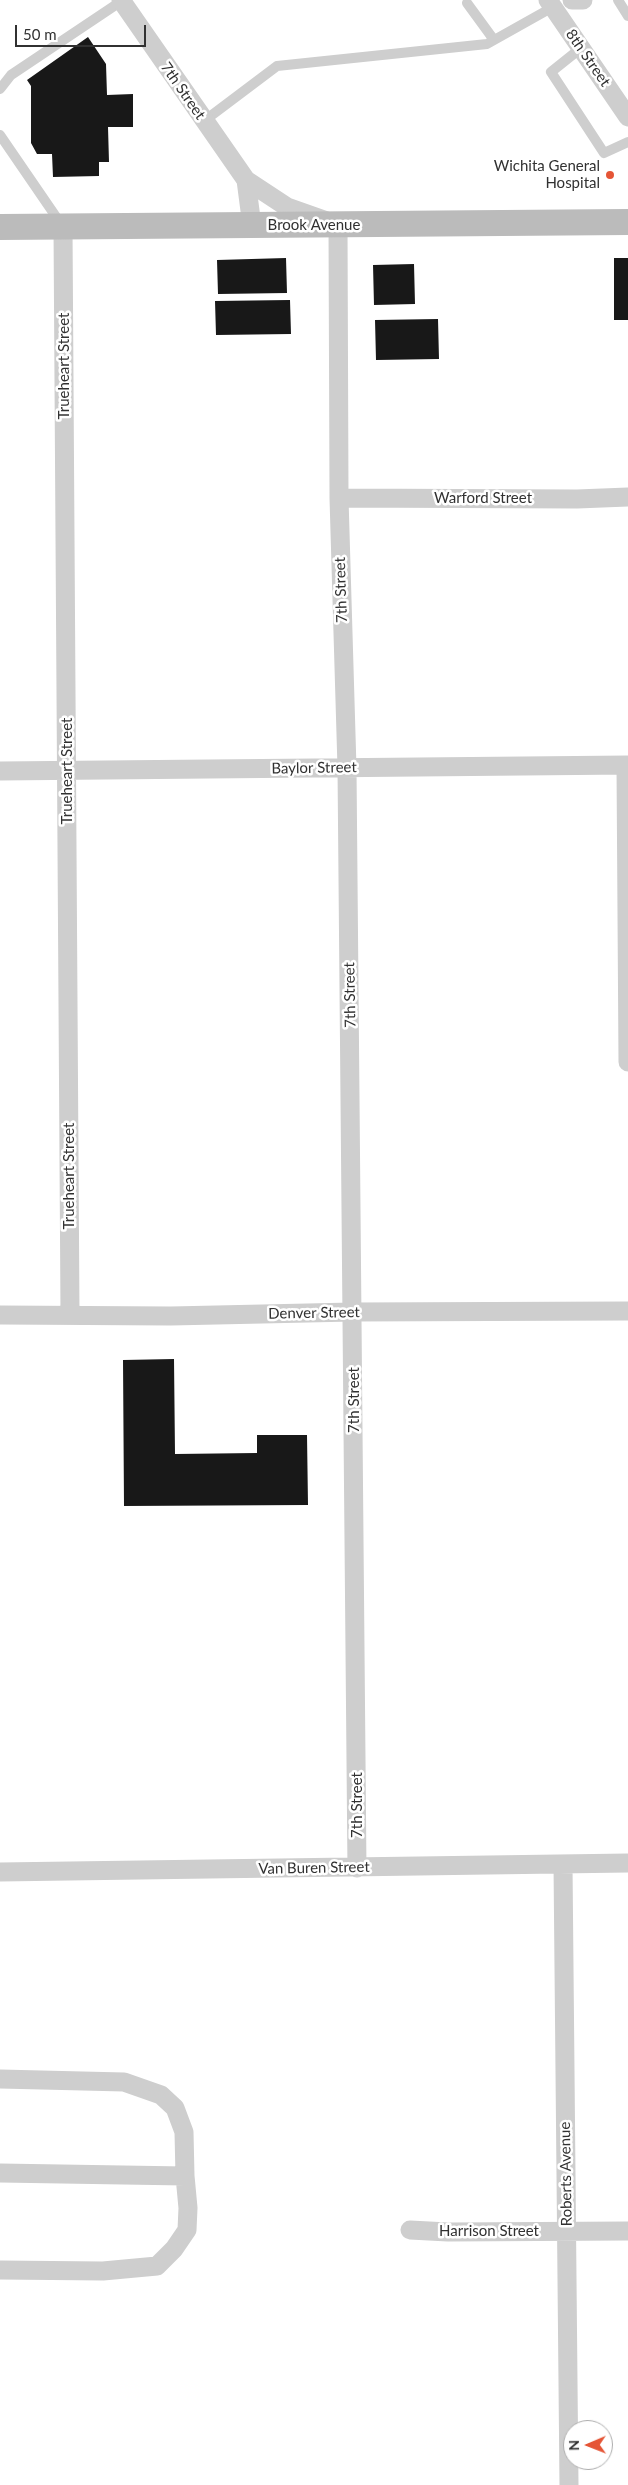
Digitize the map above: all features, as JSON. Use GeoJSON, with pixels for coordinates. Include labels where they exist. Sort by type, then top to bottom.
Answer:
{"type":"FeatureCollection","features":[{"type":"Feature","properties":{"kind":"street","name":"7th Street"},"geometry":{"type":"LineString","coordinates":[[122,0],[246,180],[287,207],[338,225],[338,498],[347,768],[358,1868]]}},
{"type":"Feature","properties":{"kind":"street"},"geometry":{"type":"LineString","coordinates":[[572,0],[583,0]]}},
{"type":"Feature","properties":{"kind":"street","name":"8th Street"},"geometry":{"type":"LineString","coordinates":[[554,2],[581,48],[627,112]]}},
{"type":"Feature","properties":{"kind":"street","name":"7th Street"},"geometry":{"type":"LineString","coordinates":[[246,180],[252,226]]}},
{"type":"Feature","properties":{"kind":"street","name":"Brook Avenue"},"geometry":{"type":"LineString","coordinates":[[0,227],[628,222]]}},
{"type":"Feature","properties":{"kind":"street","name":"Trueheart Street"},"geometry":{"type":"LineString","coordinates":[[63,227],[70,1314]]}},
{"type":"Feature","properties":{"kind":"street","name":"Warford Street"},"geometry":{"type":"LineString","coordinates":[[338,498],[577,499],[628,497]]}},
{"type":"Feature","properties":{"kind":"street"},"geometry":{"type":"LineString","coordinates":[[627,766],[628,1062]]}},
{"type":"Feature","properties":{"kind":"street","name":"Baylor Street"},"geometry":{"type":"LineString","coordinates":[[0,771],[627,766]]}},
{"type":"Feature","properties":{"kind":"street","name":"Denver Street"},"geometry":{"type":"LineString","coordinates":[[0,1315],[171,1316],[353,1312],[628,1311]]}},
{"type":"Feature","properties":{"kind":"street","name":"Van Buren Street"},"geometry":{"type":"LineString","coordinates":[[0,1872],[628,1863]]}},
{"type":"Feature","properties":{"kind":"street","name":"Roberts Avenue"},"geometry":{"type":"LineString","coordinates":[[563,1864],[569,2485]]}},
{"type":"Feature","properties":{"kind":"street"},"geometry":{"type":"LineString","coordinates":[[0,2079],[124,2082],[161,2096],[175,2108],[184,2132],[186,2230],[174,2249],[157,2266],[103,2271],[0,2270]]}},
{"type":"Feature","properties":{"kind":"street"},"geometry":{"type":"LineString","coordinates":[[0,2173],[185,2176]]}},
{"type":"Feature","properties":{"kind":"street","name":"Harrison Street"},"geometry":{"type":"LineString","coordinates":[[410,2230],[448,2232],[628,2231]]}},
{"type":"Feature","properties":{"kind":"lane"},"geometry":{"type":"LineString","coordinates":[[0,89],[11,75],[122,0]]}},
{"type":"Feature","properties":{"kind":"lane"},"geometry":{"type":"LineString","coordinates":[[618,0],[628,16]]}},
{"type":"Feature","properties":{"kind":"lane"},"geometry":{"type":"LineString","coordinates":[[204,121],[277,66],[487,44],[554,2]]}},
{"type":"Feature","properties":{"kind":"lane"},"geometry":{"type":"LineString","coordinates":[[467,3],[494,40]]}},
{"type":"Feature","properties":{"kind":"lane"},"geometry":{"type":"LineString","coordinates":[[581,48],[551,72],[604,153],[628,142]]}},
{"type":"Feature","properties":{"kind":"lane"},"geometry":{"type":"LineString","coordinates":[[0,135],[63,227]]}},
{"type":"Feature","properties":{"kind":"building"},"geometry":{"type":"Polygon","coordinates":[[[88,37],[106,64],[107,95],[133,94],[133,127],[108,127],[109,162],[99,162],[99,176],[53,177],[52,154],[37,154],[31,143],[31,86],[27,80],[88,37]]]}},
{"type":"Feature","properties":{"kind":"building"},"geometry":{"type":"Polygon","coordinates":[[[286,258],[287,293],[218,294],[217,260],[286,258]]]}},
{"type":"Feature","properties":{"kind":"building"},"geometry":{"type":"Polygon","coordinates":[[[614,258],[628,258],[628,320],[614,320],[614,258]]]}},
{"type":"Feature","properties":{"kind":"building"},"geometry":{"type":"Polygon","coordinates":[[[414,264],[415,304],[374,305],[373,265],[414,264]]]}},
{"type":"Feature","properties":{"kind":"building"},"geometry":{"type":"Polygon","coordinates":[[[290,300],[291,334],[216,335],[215,301],[290,300]]]}},
{"type":"Feature","properties":{"kind":"building"},"geometry":{"type":"Polygon","coordinates":[[[438,319],[439,359],[376,360],[375,320],[438,319]]]}},
{"type":"Feature","properties":{"kind":"building"},"geometry":{"type":"Polygon","coordinates":[[[174,1359],[175,1454],[257,1453],[257,1435],[307,1435],[308,1505],[124,1506],[123,1360],[174,1359]]]}},
{"type":"Feature","properties":{"kind":"place","name":"Wichita General Hospital"},"geometry":{"type":"Point","coordinates":[610,175]}}]}
